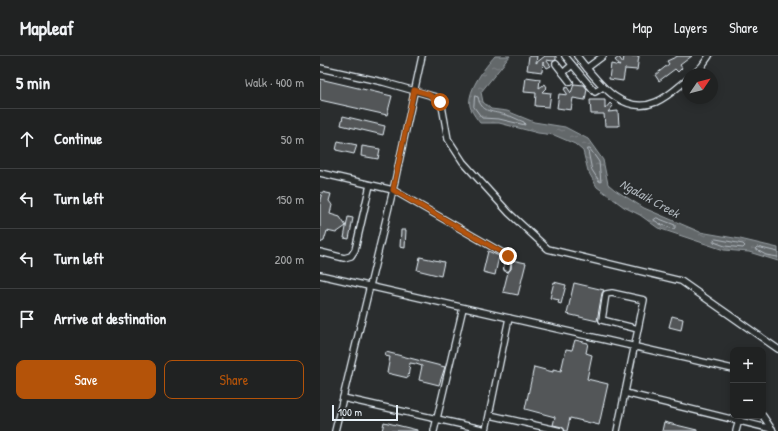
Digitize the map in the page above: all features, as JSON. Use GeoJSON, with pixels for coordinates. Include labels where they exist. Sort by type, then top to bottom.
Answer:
{"type":"FeatureCollection","features":[{"type":"Feature","properties":{"kind":"street"},"geometry":{"type":"LineString","coordinates":[[335,431],[393,190],[422,56]]}},
{"type":"Feature","properties":{"kind":"street"},"geometry":{"type":"LineString","coordinates":[[565,56],[594,92],[603,87]]}},
{"type":"Feature","properties":{"kind":"street"},"geometry":{"type":"LineString","coordinates":[[577,56],[603,87],[622,101],[639,106],[648,105],[667,96],[682,84]]}},
{"type":"Feature","properties":{"kind":"street"},"geometry":{"type":"LineString","coordinates":[[586,68],[603,56]]}},
{"type":"Feature","properties":{"kind":"street"},"geometry":{"type":"LineString","coordinates":[[700,68],[709,56]]}},
{"type":"Feature","properties":{"kind":"street"},"geometry":{"type":"LineString","coordinates":[[556,64],[570,82]]}},
{"type":"Feature","properties":{"kind":"street"},"geometry":{"type":"LineString","coordinates":[[563,73],[572,65]]}},
{"type":"Feature","properties":{"kind":"street"},"geometry":{"type":"LineString","coordinates":[[320,68],[414,90],[428,94],[440,102],[448,139],[464,162],[509,213],[548,249],[681,281],[778,349]]}},
{"type":"Feature","properties":{"kind":"street"},"geometry":{"type":"LineString","coordinates":[[320,173],[393,190],[508,256],[507,268]]}},
{"type":"Feature","properties":{"kind":"street"},"geometry":{"type":"LineString","coordinates":[[320,252],[344,258],[351,256],[355,250],[370,185]]}},
{"type":"Feature","properties":{"kind":"street"},"geometry":{"type":"LineString","coordinates":[[320,275],[730,368]]}},
{"type":"Feature","properties":{"kind":"street"},"geometry":{"type":"LineString","coordinates":[[617,431],[644,300],[612,293],[606,294],[602,320],[638,329]]}},
{"type":"Feature","properties":{"kind":"street"},"geometry":{"type":"LineString","coordinates":[[434,431],[463,308]]}},
{"type":"Feature","properties":{"kind":"street"},"geometry":{"type":"LineString","coordinates":[[343,398],[486,430],[509,318]]}},
{"type":"Feature","properties":{"kind":"street"},"geometry":{"type":"LineString","coordinates":[[625,393],[730,417]]}},
{"type":"Feature","properties":{"kind":"street"},"geometry":{"type":"LineString","coordinates":[[490,415],[561,431]]}},
{"type":"Feature","properties":{"kind":"street"},"geometry":{"type":"LineString","coordinates":[[736,431],[739,419],[772,430]]}},
{"type":"Feature","properties":{"kind":"street"},"geometry":{"type":"LineString","coordinates":[[765,419],[772,430]]}},
{"type":"Feature","properties":{"kind":"water"},"geometry":{"type":"Polygon","coordinates":[[[495,56],[510,56],[481,92],[483,102],[491,109],[507,111],[534,122],[565,127],[588,139],[603,160],[608,184],[615,190],[644,208],[700,232],[778,248],[778,261],[749,252],[724,250],[658,228],[640,215],[624,207],[597,187],[588,171],[583,151],[575,144],[554,135],[538,133],[499,123],[480,123],[471,109],[470,96],[477,81],[495,56]]]}},
{"type":"Feature","properties":{"kind":"building"},"geometry":{"type":"Polygon","coordinates":[[[529,56],[537,56],[536,63],[545,56],[556,56],[556,60],[546,60],[551,66],[547,68],[543,62],[542,72],[527,70],[529,56]]]}},
{"type":"Feature","properties":{"kind":"building"},"geometry":{"type":"Polygon","coordinates":[[[624,56],[639,56],[637,70],[625,69],[623,81],[609,79],[611,64],[620,66],[615,60],[619,57],[623,63],[624,56]]]}},
{"type":"Feature","properties":{"kind":"building"},"geometry":{"type":"Polygon","coordinates":[[[678,56],[692,56],[680,65],[682,68],[678,72],[675,69],[659,81],[655,75],[669,64],[667,61],[678,56]]]}},
{"type":"Feature","properties":{"kind":"building"},"geometry":{"type":"Polygon","coordinates":[[[526,77],[540,79],[539,88],[545,84],[547,87],[542,92],[551,93],[549,107],[535,106],[536,93],[524,92],[526,77]]]}},
{"type":"Feature","properties":{"kind":"building"},"geometry":{"type":"Polygon","coordinates":[[[320,79],[392,96],[387,115],[320,100],[320,79]]]}},
{"type":"Feature","properties":{"kind":"building"},"geometry":{"type":"Polygon","coordinates":[[[574,84],[584,85],[587,89],[585,100],[573,98],[571,110],[557,108],[559,94],[568,95],[564,89],[567,87],[571,93],[574,84]]]}},
{"type":"Feature","properties":{"kind":"building"},"geometry":{"type":"Polygon","coordinates":[[[590,100],[605,100],[605,109],[610,103],[613,106],[608,112],[618,111],[619,126],[605,126],[604,114],[591,114],[590,100]]]}},
{"type":"Feature","properties":{"kind":"building"},"geometry":{"type":"Polygon","coordinates":[[[343,116],[385,126],[383,135],[341,125],[343,116]]]}},
{"type":"Feature","properties":{"kind":"building"},"geometry":{"type":"Polygon","coordinates":[[[338,141],[357,145],[354,154],[336,150],[338,141]]]}},
{"type":"Feature","properties":{"kind":"building"},"geometry":{"type":"Polygon","coordinates":[[[362,146],[380,149],[378,159],[361,156],[362,146]]]}},
{"type":"Feature","properties":{"kind":"building"},"geometry":{"type":"Polygon","coordinates":[[[322,192],[331,194],[329,201],[332,205],[330,214],[340,217],[346,226],[336,233],[327,231],[324,241],[320,243],[320,200],[322,192]]]}},
{"type":"Feature","properties":{"kind":"building"},"geometry":{"type":"Polygon","coordinates":[[[348,217],[353,218],[349,239],[344,238],[348,217]]]}},
{"type":"Feature","properties":{"kind":"building"},"geometry":{"type":"Polygon","coordinates":[[[401,230],[406,230],[405,248],[400,247],[401,230]]]}},
{"type":"Feature","properties":{"kind":"building"},"geometry":{"type":"Polygon","coordinates":[[[488,251],[499,256],[495,275],[483,272],[488,251]]]}},
{"type":"Feature","properties":{"kind":"building"},"geometry":{"type":"Polygon","coordinates":[[[420,257],[444,262],[441,276],[417,270],[420,257]]]}},
{"type":"Feature","properties":{"kind":"building"},"geometry":{"type":"Polygon","coordinates":[[[512,260],[526,263],[518,295],[503,292],[508,272],[511,269],[512,260]]]}},
{"type":"Feature","properties":{"kind":"building"},"geometry":{"type":"Polygon","coordinates":[[[554,282],[566,285],[561,304],[558,303],[559,300],[550,298],[554,282]]]}},
{"type":"Feature","properties":{"kind":"building"},"geometry":{"type":"Polygon","coordinates":[[[574,283],[604,290],[602,293],[597,321],[567,314],[574,283]]]}},
{"type":"Feature","properties":{"kind":"building"},"geometry":{"type":"Polygon","coordinates":[[[672,316],[683,319],[681,330],[669,327],[672,316]]]}},
{"type":"Feature","properties":{"kind":"building"},"geometry":{"type":"Polygon","coordinates":[[[575,340],[588,343],[586,353],[592,355],[587,379],[608,384],[599,425],[570,418],[567,431],[565,431],[562,427],[553,425],[555,417],[525,409],[534,367],[553,372],[553,369],[561,371],[566,349],[572,350],[575,340]]]}},
{"type":"Feature","properties":{"kind":"building"},"geometry":{"type":"Polygon","coordinates":[[[386,352],[445,367],[439,385],[419,380],[422,366],[416,364],[410,363],[408,378],[387,373],[390,357],[385,356],[386,352]]]}},
{"type":"Feature","properties":{"kind":"building"},"geometry":{"type":"Polygon","coordinates":[[[384,422],[417,430],[417,431],[382,431],[384,422]]]}},
{"type":"Feature","properties":{"kind":"building"},"geometry":{"type":"Polygon","coordinates":[[[664,422],[697,430],[697,431],[662,431],[664,422]]]}},
{"type":"Feature","properties":{"kind":"route"},"geometry":{"type":"LineString","coordinates":[[440,102],[436,97],[414,90],[393,190],[508,256]]}},
{"type":"Feature","properties":{"kind":"water label","name":"Ngalaik Creek"},"geometry":{"type":"Point","coordinates":[650,198]}}]}
